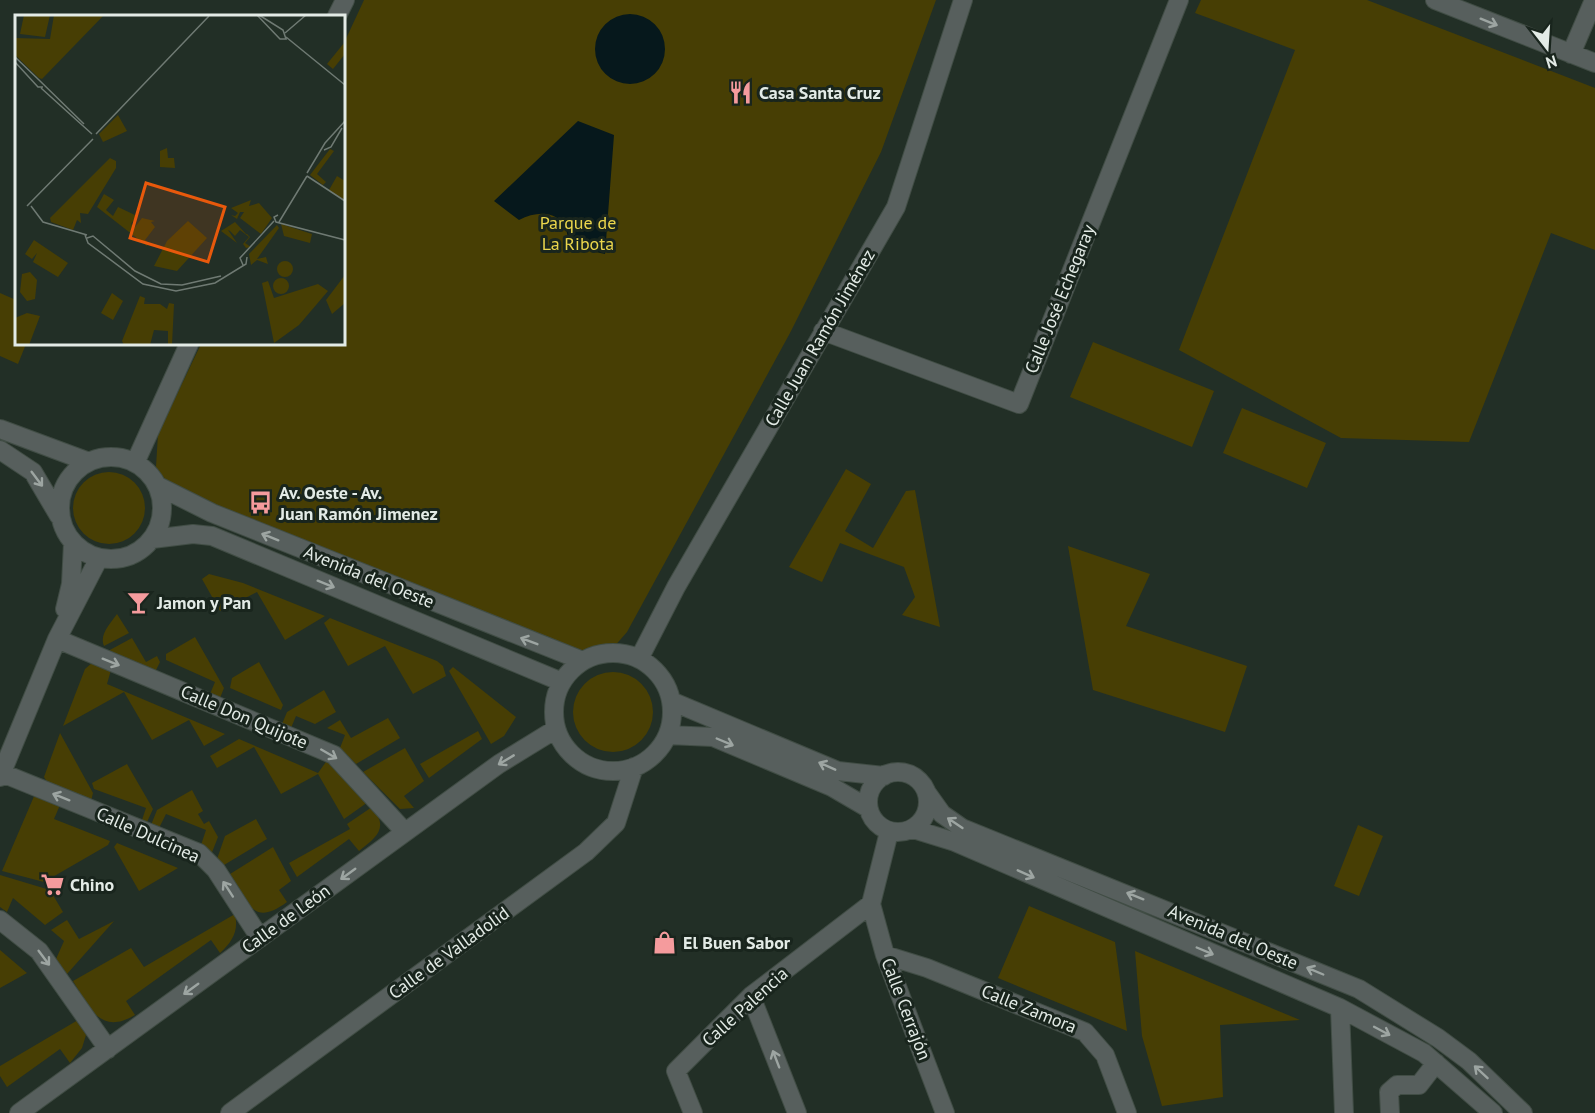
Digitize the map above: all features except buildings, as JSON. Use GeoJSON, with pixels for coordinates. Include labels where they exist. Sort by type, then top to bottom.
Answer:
{"type":"FeatureCollection","features":[{"type":"Feature","properties":{"kind":"street"},"geometry":{"type":"LineString","coordinates":[[338,15],[345,0]]}},
{"type":"Feature","properties":{"kind":"street","name":"Calle Juan Ramón Jiménez"},"geometry":{"type":"LineString","coordinates":[[639,659],[673,592],[896,207],[963,0]]}},
{"type":"Feature","properties":{"kind":"street","name":"Calle José Echegaray"},"geometry":{"type":"LineString","coordinates":[[823,331],[1019,404],[1179,0]]}},
{"type":"Feature","properties":{"kind":"street"},"geometry":{"type":"LineString","coordinates":[[1435,0],[1595,63]]}},
{"type":"Feature","properties":{"kind":"street"},"geometry":{"type":"LineString","coordinates":[[1571,54],[1594,0]]}},
{"type":"Feature","properties":{"kind":"street"},"geometry":{"type":"LineString","coordinates":[[135,463],[189,345]]}},
{"type":"Feature","properties":{"kind":"street"},"geometry":{"type":"LineString","coordinates":[[0,429],[89,462]]}},
{"type":"Feature","properties":{"kind":"street"},"geometry":{"type":"LineString","coordinates":[[0,450],[33,472],[73,543],[99,558],[114,559],[128,556],[141,550],[152,539],[162,514],[158,486],[148,473],[135,463],[119,458],[102,458],[89,462],[67,482],[61,500],[61,520]]}},
{"type":"Feature","properties":{"kind":"street","name":"Avenida del Oeste"},"geometry":{"type":"LineString","coordinates":[[158,486],[212,513],[584,661]]}},
{"type":"Feature","properties":{"kind":"street","name":"Avenida del Oeste"},"geometry":{"type":"LineString","coordinates":[[152,539],[193,534],[212,537],[562,682]]}},
{"type":"Feature","properties":{"kind":"street"},"geometry":{"type":"LineString","coordinates":[[57,639],[71,584],[73,543]]}},
{"type":"Feature","properties":{"kind":"street"},"geometry":{"type":"LineString","coordinates":[[1,775],[57,639],[99,558]]}},
{"type":"Feature","properties":{"kind":"street","name":"Calle Don Quijote"},"geometry":{"type":"LineString","coordinates":[[57,639],[334,755],[405,831]]}},
{"type":"Feature","properties":{"kind":"street"},"geometry":{"type":"LineString","coordinates":[[602,654],[620,654],[639,659],[654,669],[665,684],[671,701],[672,718],[668,735],[654,754],[634,767],[615,771],[587,765],[565,747],[556,729],[556,697],[562,682],[584,661],[602,654]]}},
{"type":"Feature","properties":{"kind":"street"},"geometry":{"type":"LineString","coordinates":[[671,701],[838,771],[884,776],[897,772],[910,774],[921,782],[927,793],[928,807],[923,820],[913,829],[901,833],[889,832],[872,819],[868,808],[871,789],[884,776]]}},
{"type":"Feature","properties":{"kind":"street","name":"Calle de León"},"geometry":{"type":"LineString","coordinates":[[20,1113],[405,831],[499,764],[556,729]]}},
{"type":"Feature","properties":{"kind":"street"},"geometry":{"type":"LineString","coordinates":[[668,735],[713,737],[832,787],[868,808]]}},
{"type":"Feature","properties":{"kind":"street","name":"Calle de Valladolid"},"geometry":{"type":"LineString","coordinates":[[230,1113],[586,852],[616,823],[634,767]]}},
{"type":"Feature","properties":{"kind":"street","name":"Calle Dulcinea"},"geometry":{"type":"LineString","coordinates":[[1,775],[199,853],[216,870],[260,938]]}},
{"type":"Feature","properties":{"kind":"street","name":"Avenida del Oeste"},"geometry":{"type":"LineString","coordinates":[[927,793],[942,814],[962,828],[1359,989],[1438,1038],[1469,1061],[1522,1113]]}},
{"type":"Feature","properties":{"kind":"street","name":"Avenida del Oeste"},"geometry":{"type":"LineString","coordinates":[[913,829],[955,842],[1340,1008],[1424,1053],[1493,1113]]}},
{"type":"Feature","properties":{"kind":"street"},"geometry":{"type":"LineString","coordinates":[[871,904],[889,832]]}},
{"type":"Feature","properties":{"kind":"street","name":"Calle Cerrajón"},"geometry":{"type":"LineString","coordinates":[[871,904],[885,955],[945,1113]]}},
{"type":"Feature","properties":{"kind":"street","name":"Calle Palencia"},"geometry":{"type":"LineString","coordinates":[[693,1113],[676,1071],[751,996],[871,904]]}},
{"type":"Feature","properties":{"kind":"street"},"geometry":{"type":"LineString","coordinates":[[0,920],[39,951],[108,1049]]}},
{"type":"Feature","properties":{"kind":"street","name":"Calle Zamora"},"geometry":{"type":"LineString","coordinates":[[885,955],[927,968],[1085,1032],[1105,1055],[1127,1113]]}},
{"type":"Feature","properties":{"kind":"street"},"geometry":{"type":"LineString","coordinates":[[751,996],[797,1113]]}},
{"type":"Feature","properties":{"kind":"street"},"geometry":{"type":"LineString","coordinates":[[1340,1008],[1344,1113]]}},
{"type":"Feature","properties":{"kind":"street"},"geometry":{"type":"LineString","coordinates":[[1390,1113],[1389,1092],[1396,1085],[1419,1085],[1436,1063]]}},
{"type":"Feature","properties":{"kind":"green space","name":"Parque de La Ribota"},"geometry":{"type":"Polygon","coordinates":[[[364,0],[936,0],[881,152],[790,333],[627,632],[613,648],[587,653],[171,487],[156,467],[158,434],[201,345],[345,345],[345,41],[364,0]]]}},
{"type":"Feature","properties":{"kind":"green space"},"geometry":{"type":"Polygon","coordinates":[[[1201,0],[1367,0],[1595,88],[1595,250],[1551,233],[1469,442],[1341,438],[1179,350],[1295,50],[1195,13],[1201,0]]]}},
{"type":"Feature","properties":{"kind":"green space"},"geometry":{"type":"Polygon","coordinates":[[[0,293],[15,300],[15,345],[26,345],[18,364],[0,356],[0,293]]]}},
{"type":"Feature","properties":{"kind":"green space"},"geometry":{"type":"Polygon","coordinates":[[[1093,342],[1214,391],[1192,447],[1070,397],[1093,342]]]}},
{"type":"Feature","properties":{"kind":"green space"},"geometry":{"type":"Polygon","coordinates":[[[1242,408],[1326,443],[1307,488],[1223,453],[1242,408]]]}},
{"type":"Feature","properties":{"kind":"green space"},"geometry":{"type":"Polygon","coordinates":[[[846,469],[871,484],[845,531],[873,548],[906,491],[915,490],[940,627],[902,615],[915,597],[904,567],[840,543],[822,582],[789,567],[846,469]]]}},
{"type":"Feature","properties":{"kind":"green space"},"geometry":{"type":"Polygon","coordinates":[[[116,472],[135,482],[143,494],[145,508],[143,522],[135,534],[123,542],[102,544],[83,534],[75,522],[73,501],[83,482],[95,474],[116,472]]]}},
{"type":"Feature","properties":{"kind":"green space"},"geometry":{"type":"Polygon","coordinates":[[[1068,546],[1150,574],[1126,626],[1247,666],[1225,732],[1093,690],[1068,546]]]}},
{"type":"Feature","properties":{"kind":"green space"},"geometry":{"type":"Polygon","coordinates":[[[209,574],[243,583],[325,616],[285,640],[257,592],[220,611],[202,579],[209,574]]]}},
{"type":"Feature","properties":{"kind":"green space"},"geometry":{"type":"Polygon","coordinates":[[[117,614],[129,633],[104,646],[104,634],[117,614]]]}},
{"type":"Feature","properties":{"kind":"green space"},"geometry":{"type":"Polygon","coordinates":[[[330,618],[437,661],[443,666],[446,676],[413,694],[385,646],[348,666],[324,623],[330,618]]]}},
{"type":"Feature","properties":{"kind":"green space"},"geometry":{"type":"Polygon","coordinates":[[[195,637],[224,688],[220,698],[210,694],[215,682],[166,660],[166,654],[195,637]]]}},
{"type":"Feature","properties":{"kind":"green space"},"geometry":{"type":"Polygon","coordinates":[[[132,638],[146,662],[157,656],[160,662],[155,672],[108,651],[132,638]]]}},
{"type":"Feature","properties":{"kind":"green space"},"geometry":{"type":"Polygon","coordinates":[[[93,662],[111,670],[107,684],[225,734],[204,746],[189,720],[152,740],[124,692],[63,726],[85,669],[93,662]]]}},
{"type":"Feature","properties":{"kind":"green space"},"geometry":{"type":"Polygon","coordinates":[[[259,662],[283,705],[281,710],[230,688],[232,678],[259,662]]]}},
{"type":"Feature","properties":{"kind":"green space"},"geometry":{"type":"Polygon","coordinates":[[[453,667],[516,717],[504,736],[491,744],[449,671],[453,667]]]}},
{"type":"Feature","properties":{"kind":"green space"},"geometry":{"type":"Polygon","coordinates":[[[613,672],[628,675],[641,684],[650,697],[653,712],[650,727],[641,740],[628,749],[613,752],[598,749],[585,740],[576,727],[573,712],[576,697],[585,684],[598,675],[613,672]]]}},
{"type":"Feature","properties":{"kind":"green space"},"geometry":{"type":"Polygon","coordinates":[[[324,690],[336,712],[315,724],[296,716],[291,728],[282,724],[287,712],[324,690]]]}},
{"type":"Feature","properties":{"kind":"green space"},"geometry":{"type":"Polygon","coordinates":[[[388,718],[400,738],[356,764],[340,748],[345,735],[327,728],[340,720],[351,738],[388,718]]]}},
{"type":"Feature","properties":{"kind":"green space"},"geometry":{"type":"Polygon","coordinates":[[[478,731],[482,739],[429,778],[420,764],[478,731]]]}},
{"type":"Feature","properties":{"kind":"green space"},"geometry":{"type":"Polygon","coordinates":[[[60,733],[93,793],[91,801],[47,782],[44,777],[60,733]]]}},
{"type":"Feature","properties":{"kind":"green space"},"geometry":{"type":"Polygon","coordinates":[[[239,739],[318,773],[328,759],[368,802],[344,819],[318,774],[281,794],[254,747],[217,768],[210,756],[239,739]]]}},
{"type":"Feature","properties":{"kind":"green space"},"geometry":{"type":"Polygon","coordinates":[[[405,748],[424,781],[404,796],[414,808],[400,809],[363,772],[405,748]]]}},
{"type":"Feature","properties":{"kind":"green space"},"geometry":{"type":"Polygon","coordinates":[[[127,764],[153,809],[147,822],[142,820],[146,808],[94,789],[92,783],[127,764]]]}},
{"type":"Feature","properties":{"kind":"green space"},"geometry":{"type":"Polygon","coordinates":[[[192,790],[203,811],[198,814],[204,824],[209,821],[218,837],[211,855],[201,845],[206,830],[166,814],[159,828],[151,825],[157,810],[192,790]]]}},
{"type":"Feature","properties":{"kind":"green space"},"geometry":{"type":"Polygon","coordinates":[[[35,794],[60,805],[54,819],[110,841],[108,845],[44,882],[2,871],[35,794]]]}},
{"type":"Feature","properties":{"kind":"green space"},"geometry":{"type":"Polygon","coordinates":[[[372,807],[380,821],[380,826],[379,832],[371,841],[359,851],[349,839],[297,877],[289,863],[350,829],[347,824],[372,807]]]}},
{"type":"Feature","properties":{"kind":"green space"},"geometry":{"type":"Polygon","coordinates":[[[256,819],[267,839],[224,865],[217,859],[225,836],[256,819]]]}},
{"type":"Feature","properties":{"kind":"green space"},"geometry":{"type":"Polygon","coordinates":[[[1358,825],[1383,836],[1359,896],[1334,886],[1358,825]]]}},
{"type":"Feature","properties":{"kind":"green space"},"geometry":{"type":"Polygon","coordinates":[[[117,843],[178,868],[139,891],[114,847],[117,843]]]}},
{"type":"Feature","properties":{"kind":"green space"},"geometry":{"type":"Polygon","coordinates":[[[273,847],[291,881],[279,890],[287,902],[266,913],[258,912],[247,902],[230,874],[273,847]]]}},
{"type":"Feature","properties":{"kind":"green space"},"geometry":{"type":"Polygon","coordinates":[[[0,875],[50,890],[63,912],[45,925],[13,898],[7,912],[0,907],[0,875]]]}},
{"type":"Feature","properties":{"kind":"green space"},"geometry":{"type":"Polygon","coordinates":[[[1029,906],[1115,942],[1127,1031],[998,978],[1029,906]]]}},
{"type":"Feature","properties":{"kind":"green space"},"geometry":{"type":"Polygon","coordinates":[[[235,914],[234,936],[220,953],[211,940],[126,1001],[135,1015],[123,1021],[113,1022],[97,1016],[90,1009],[73,981],[131,948],[144,967],[235,914]]]}},
{"type":"Feature","properties":{"kind":"green space"},"geometry":{"type":"Polygon","coordinates":[[[67,920],[79,939],[114,921],[67,974],[56,959],[64,941],[51,930],[67,920]]]}},
{"type":"Feature","properties":{"kind":"green space"},"geometry":{"type":"Polygon","coordinates":[[[0,950],[27,973],[0,988],[0,950]]]}},
{"type":"Feature","properties":{"kind":"green space"},"geometry":{"type":"Polygon","coordinates":[[[1135,951],[1300,1020],[1220,1025],[1223,1097],[1162,1106],[1142,1036],[1135,951]]]}},
{"type":"Feature","properties":{"kind":"green space"},"geometry":{"type":"Polygon","coordinates":[[[78,1020],[86,1035],[82,1048],[70,1063],[60,1049],[7,1087],[0,1076],[0,1066],[78,1020]]]}},
{"type":"Feature","properties":{"kind":"shaded area"},"geometry":{"type":"Polygon","coordinates":[[[630,14],[643,17],[655,24],[662,36],[665,49],[662,62],[655,74],[643,81],[630,84],[617,81],[605,74],[598,62],[595,49],[598,36],[605,24],[617,17],[630,14]]]}},
{"type":"Feature","properties":{"kind":"shaded area"},"geometry":{"type":"Polygon","coordinates":[[[578,121],[614,135],[605,254],[568,246],[565,227],[554,216],[537,214],[519,220],[494,201],[578,121]]]}},
{"type":"Feature","properties":{"kind":"place","name":"Casa Santa Cruz"},"geometry":{"type":"Point","coordinates":[741,93]}},
{"type":"Feature","properties":{"kind":"place","name":"Av. Oeste - Av. Juan Ramón Jimenez"},"geometry":{"type":"Point","coordinates":[261,503]}},
{"type":"Feature","properties":{"kind":"place","name":"Jamon y Pan"},"geometry":{"type":"Point","coordinates":[139,603]}},
{"type":"Feature","properties":{"kind":"place","name":"Chino"},"geometry":{"type":"Point","coordinates":[52,885]}},
{"type":"Feature","properties":{"kind":"place","name":"El Buen Sabor"},"geometry":{"type":"Point","coordinates":[665,943]}}]}
